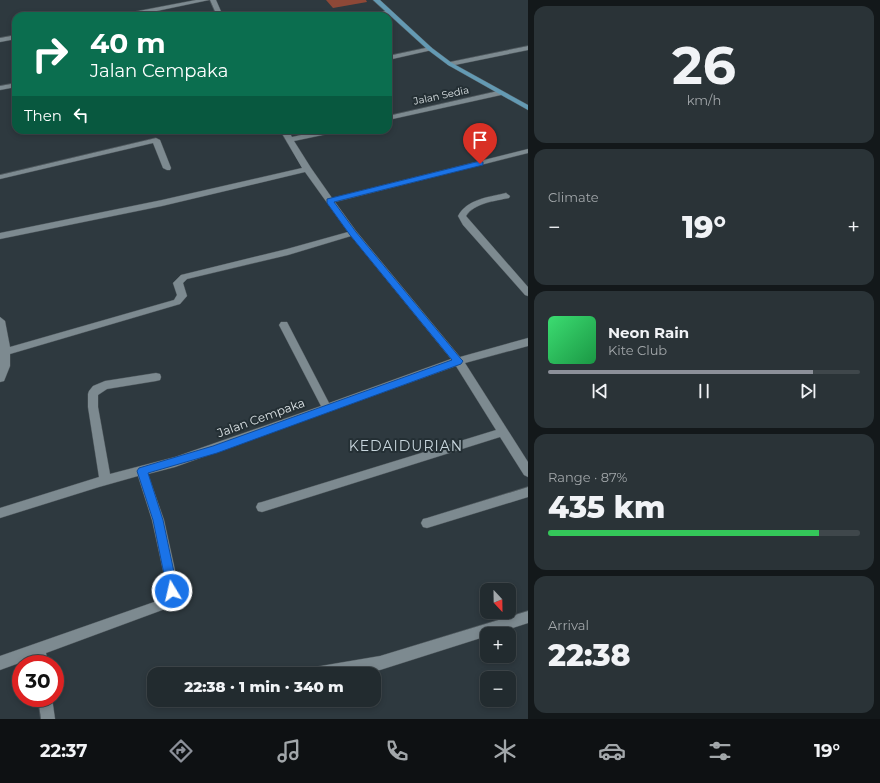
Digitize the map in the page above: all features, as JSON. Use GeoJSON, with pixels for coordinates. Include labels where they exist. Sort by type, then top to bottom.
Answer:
{"type":"FeatureCollection","features":[{"type":"Feature","properties":{"kind":"main road"},"geometry":{"type":"LineString","coordinates":[[376,0],[390,12]]}},
{"type":"Feature","properties":{"kind":"main road"},"geometry":{"type":"LineString","coordinates":[[392,14],[430,49],[450,64],[498,93],[528,108]]}},
{"type":"Feature","properties":{"kind":"street"},"geometry":{"type":"LineString","coordinates":[[144,12],[206,0]]}},
{"type":"Feature","properties":{"kind":"street"},"geometry":{"type":"LineString","coordinates":[[213,0],[218,12]]}},
{"type":"Feature","properties":{"kind":"street"},"geometry":{"type":"LineString","coordinates":[[0,40],[12,38]]}},
{"type":"Feature","properties":{"kind":"street"},"geometry":{"type":"LineString","coordinates":[[450,64],[528,48]]}},
{"type":"Feature","properties":{"kind":"street"},"geometry":{"type":"LineString","coordinates":[[392,57],[430,49]]}},
{"type":"Feature","properties":{"kind":"street"},"geometry":{"type":"LineString","coordinates":[[0,88],[12,86]]}},
{"type":"Feature","properties":{"kind":"street","name":"Jalan Sedia"},"geometry":{"type":"LineString","coordinates":[[392,117],[498,93]]}},
{"type":"Feature","properties":{"kind":"street"},"geometry":{"type":"LineString","coordinates":[[286,134],[307,169],[353,233],[458,361],[528,471]]}},
{"type":"Feature","properties":{"kind":"street"},"geometry":{"type":"LineString","coordinates":[[290,140],[316,134]]}},
{"type":"Feature","properties":{"kind":"street"},"geometry":{"type":"LineString","coordinates":[[0,177],[156,140],[167,168]]}},
{"type":"Feature","properties":{"kind":"street"},"geometry":{"type":"LineString","coordinates":[[329,201],[528,151]]}},
{"type":"Feature","properties":{"kind":"street"},"geometry":{"type":"LineString","coordinates":[[0,236],[162,202],[307,169]]}},
{"type":"Feature","properties":{"kind":"street"},"geometry":{"type":"LineString","coordinates":[[506,196],[470,206],[464,211],[462,216],[466,223],[528,292]]}},
{"type":"Feature","properties":{"kind":"street"},"geometry":{"type":"LineString","coordinates":[[5,352],[176,302],[182,296],[178,285],[179,280],[184,277],[288,252],[353,233]]}},
{"type":"Feature","properties":{"kind":"street"},"geometry":{"type":"LineString","coordinates":[[0,321],[5,352],[4,372],[0,378]]}},
{"type":"Feature","properties":{"kind":"street"},"geometry":{"type":"LineString","coordinates":[[284,325],[327,408]]}},
{"type":"Feature","properties":{"kind":"street","name":"Jalan Cempaka"},"geometry":{"type":"LineString","coordinates":[[0,512],[214,450],[458,361],[528,342]]}},
{"type":"Feature","properties":{"kind":"street"},"geometry":{"type":"LineString","coordinates":[[105,481],[93,407],[93,394],[97,389],[105,385],[156,378]]}},
{"type":"Feature","properties":{"kind":"street"},"geometry":{"type":"LineString","coordinates":[[262,507],[503,432]]}},
{"type":"Feature","properties":{"kind":"street"},"geometry":{"type":"LineString","coordinates":[[0,664],[161,605],[171,596],[172,584],[158,520],[142,471]]}},
{"type":"Feature","properties":{"kind":"street"},"geometry":{"type":"LineString","coordinates":[[427,523],[528,492]]}},
{"type":"Feature","properties":{"kind":"street"},"geometry":{"type":"LineString","coordinates":[[356,667],[380,663],[528,617]]}},
{"type":"Feature","properties":{"kind":"street"},"geometry":{"type":"LineString","coordinates":[[39,650],[40,655]]}},
{"type":"Feature","properties":{"kind":"street"},"geometry":{"type":"LineString","coordinates":[[46,707],[48,719]]}},
{"type":"Feature","properties":{"kind":"shaded area"},"geometry":{"type":"Polygon","coordinates":[[[326,0],[366,0],[367,2],[333,8],[326,0]]]}},
{"type":"Feature","properties":{"kind":"district","name":"KEDAIDURIAN"},"geometry":{"type":"Point","coordinates":[406,446]}},
{"type":"Feature","properties":{"kind":"route"},"geometry":{"type":"LineString","coordinates":[[172,591],[172,584],[158,520],[142,471],[214,450],[458,361],[353,233],[329,201],[480,164]]}}]}
